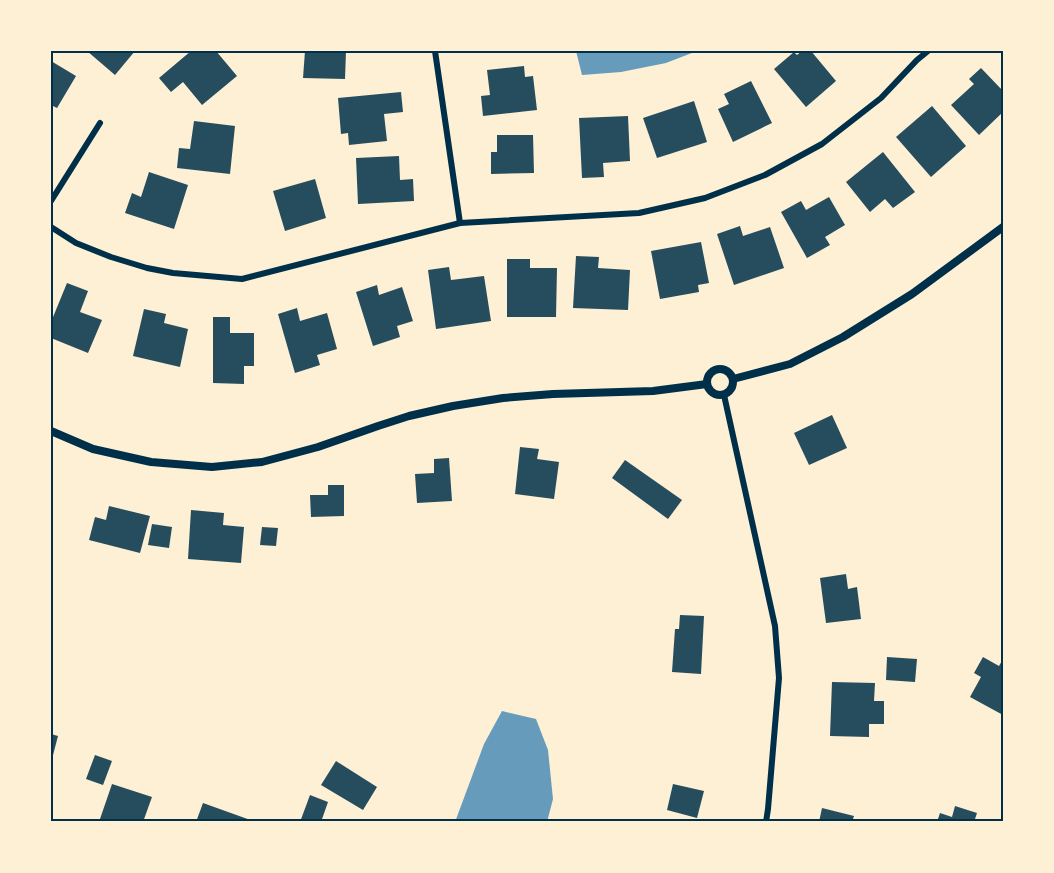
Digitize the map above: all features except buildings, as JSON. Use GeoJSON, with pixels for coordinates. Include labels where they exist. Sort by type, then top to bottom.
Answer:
{"type":"FeatureCollection","features":[{"type":"Feature","properties":{"kind":"street"},"geometry":{"type":"LineString","coordinates":[[435,51],[460,223]]}},
{"type":"Feature","properties":{"kind":"street"},"geometry":{"type":"LineString","coordinates":[[51,227],[76,243],[147,268],[174,273],[242,279],[460,223],[639,213],[705,198],[765,175],[822,144],[881,98],[928,51]]}},
{"type":"Feature","properties":{"kind":"street"},"geometry":{"type":"LineString","coordinates":[[51,201],[100,123]]}},
{"type":"Feature","properties":{"kind":"street"},"geometry":{"type":"LineString","coordinates":[[733,379],[790,364],[843,337],[912,294],[1003,227]]}},
{"type":"Feature","properties":{"kind":"street"},"geometry":{"type":"LineString","coordinates":[[717,369],[730,372],[733,379],[732,389],[724,395],[712,393],[707,384],[710,374],[717,369]]}},
{"type":"Feature","properties":{"kind":"street"},"geometry":{"type":"LineString","coordinates":[[51,431],[93,449],[127,457],[151,462],[212,467],[262,462],[318,447],[409,416],[453,406],[503,398],[653,391],[707,384]]}},
{"type":"Feature","properties":{"kind":"street"},"geometry":{"type":"LineString","coordinates":[[724,395],[775,626],[779,678],[766,822]]}},
{"type":"Feature","properties":{"kind":"water"},"geometry":{"type":"Polygon","coordinates":[[[576,51],[697,51],[666,63],[621,72],[582,75],[576,51]]]}},
{"type":"Feature","properties":{"kind":"water"},"geometry":{"type":"Polygon","coordinates":[[[502,711],[536,719],[548,750],[553,799],[547,822],[455,822],[484,744],[502,711]]]}}]}
